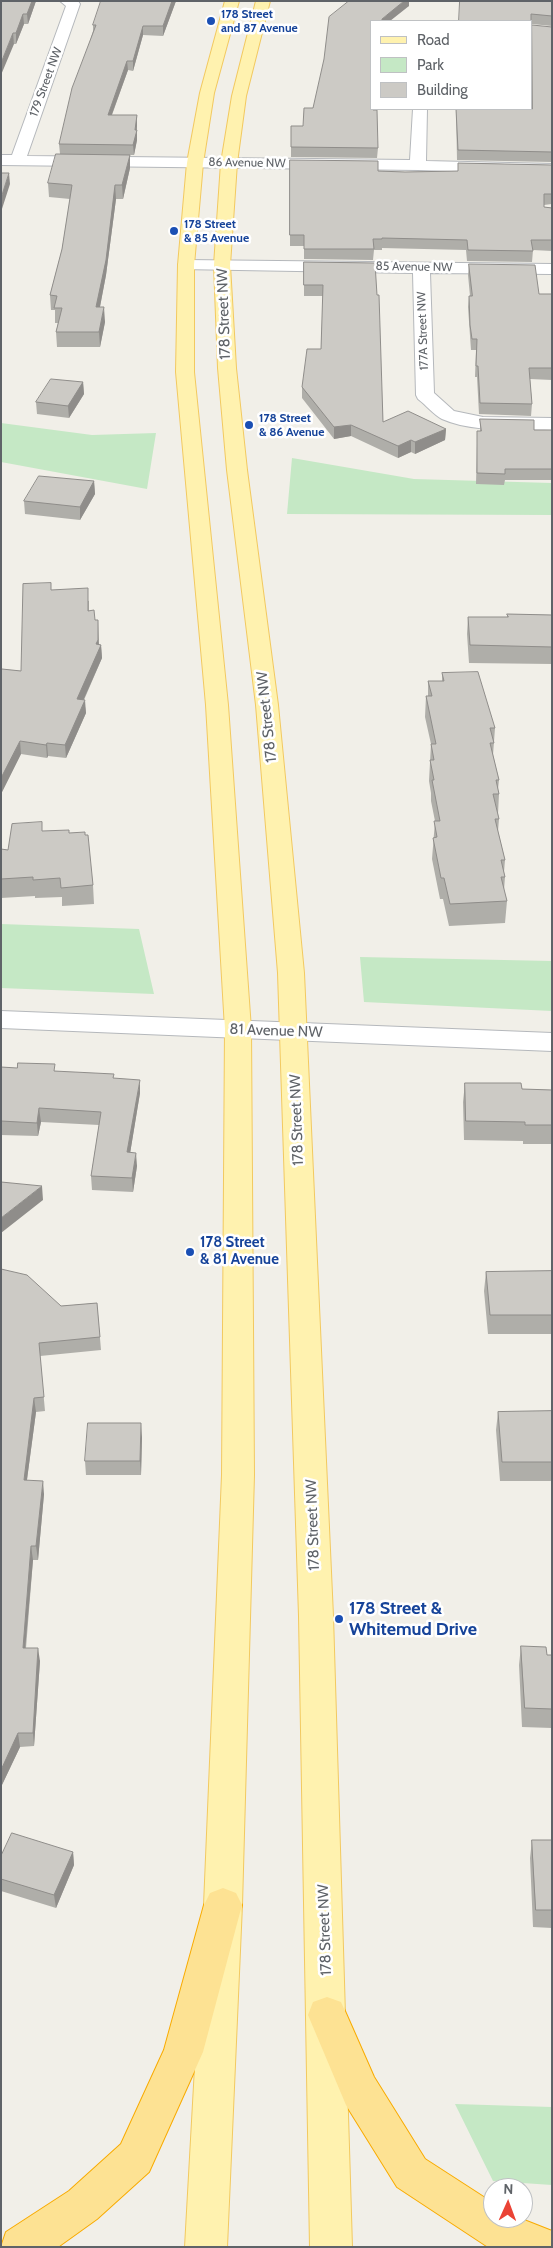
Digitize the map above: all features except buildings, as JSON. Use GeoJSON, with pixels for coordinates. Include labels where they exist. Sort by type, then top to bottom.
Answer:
{"type":"FeatureCollection","features":[{"type":"Feature","properties":{"kind":"highway"},"geometry":{"type":"LineString","coordinates":[[21,2247],[83,2204],[135,2158],[183,2052],[223,1905]]}},
{"type":"Feature","properties":{"kind":"highway"},"geometry":{"type":"LineString","coordinates":[[327,2015],[360,2091],[411,2173],[497,2230],[540,2247]]}},
{"type":"Feature","properties":{"kind":"main road"},"geometry":{"type":"LineString","coordinates":[[206,2247],[223,1905],[238,1475],[238,1029],[217,706],[185,372],[186,265],[195,163],[207,94],[232,1]]}},
{"type":"Feature","properties":{"kind":"main road","name":"178 Street NW"},"geometry":{"type":"LineString","coordinates":[[263,1],[239,96],[229,163],[222,265],[227,368],[237,470],[267,705],[291,973],[316,1597],[331,2247]]}},
{"type":"Feature","properties":{"kind":"street","name":"179 Street NW"},"geometry":{"type":"LineString","coordinates":[[18,160],[70,2]]}},
{"type":"Feature","properties":{"kind":"street"},"geometry":{"type":"LineString","coordinates":[[418,165],[420,110]]}},
{"type":"Feature","properties":{"kind":"street","name":"86 Avenue NW"},"geometry":{"type":"LineString","coordinates":[[1,160],[552,168]]}},
{"type":"Feature","properties":{"kind":"street","name":"85 Avenue NW"},"geometry":{"type":"LineString","coordinates":[[186,265],[552,268]]}},
{"type":"Feature","properties":{"kind":"street","name":"177A Street NW"},"geometry":{"type":"LineString","coordinates":[[421,267],[425,395],[448,415],[482,423],[552,424]]}},
{"type":"Feature","properties":{"kind":"street","name":"81 Avenue NW"},"geometry":{"type":"LineString","coordinates":[[1,1019],[552,1042]]}},
{"type":"Feature","properties":{"kind":"green space"},"geometry":{"type":"Polygon","coordinates":[[[1,423],[92,435],[156,433],[147,489],[1,462],[1,423]]]}},
{"type":"Feature","properties":{"kind":"green space"},"geometry":{"type":"Polygon","coordinates":[[[292,458],[414,479],[552,483],[552,515],[287,514],[292,458]]]}},
{"type":"Feature","properties":{"kind":"green space"},"geometry":{"type":"Polygon","coordinates":[[[1,924],[139,929],[154,994],[1,988],[1,924]]]}},
{"type":"Feature","properties":{"kind":"green space"},"geometry":{"type":"Polygon","coordinates":[[[360,957],[552,961],[552,1011],[364,1002],[360,957]]]}},
{"type":"Feature","properties":{"kind":"green space"},"geometry":{"type":"Polygon","coordinates":[[[455,2104],[552,2107],[552,2185],[533,2184],[533,2178],[492,2178],[455,2104]]]}},
{"type":"Feature","properties":{"kind":"place","name":"178 Street and 87 Avenue"},"geometry":{"type":"Point","coordinates":[211,21]}},
{"type":"Feature","properties":{"kind":"place","name":"178 Street & 85 Avenue"},"geometry":{"type":"Point","coordinates":[174,231]}},
{"type":"Feature","properties":{"kind":"place","name":"178 Street & 86 Avenue"},"geometry":{"type":"Point","coordinates":[249,425]}},
{"type":"Feature","properties":{"kind":"place","name":"178 Street & 81 Avenue"},"geometry":{"type":"Point","coordinates":[190,1252]}},
{"type":"Feature","properties":{"kind":"place","name":"178 Street & Whitemud Drive"},"geometry":{"type":"Point","coordinates":[339,1619]}}]}
